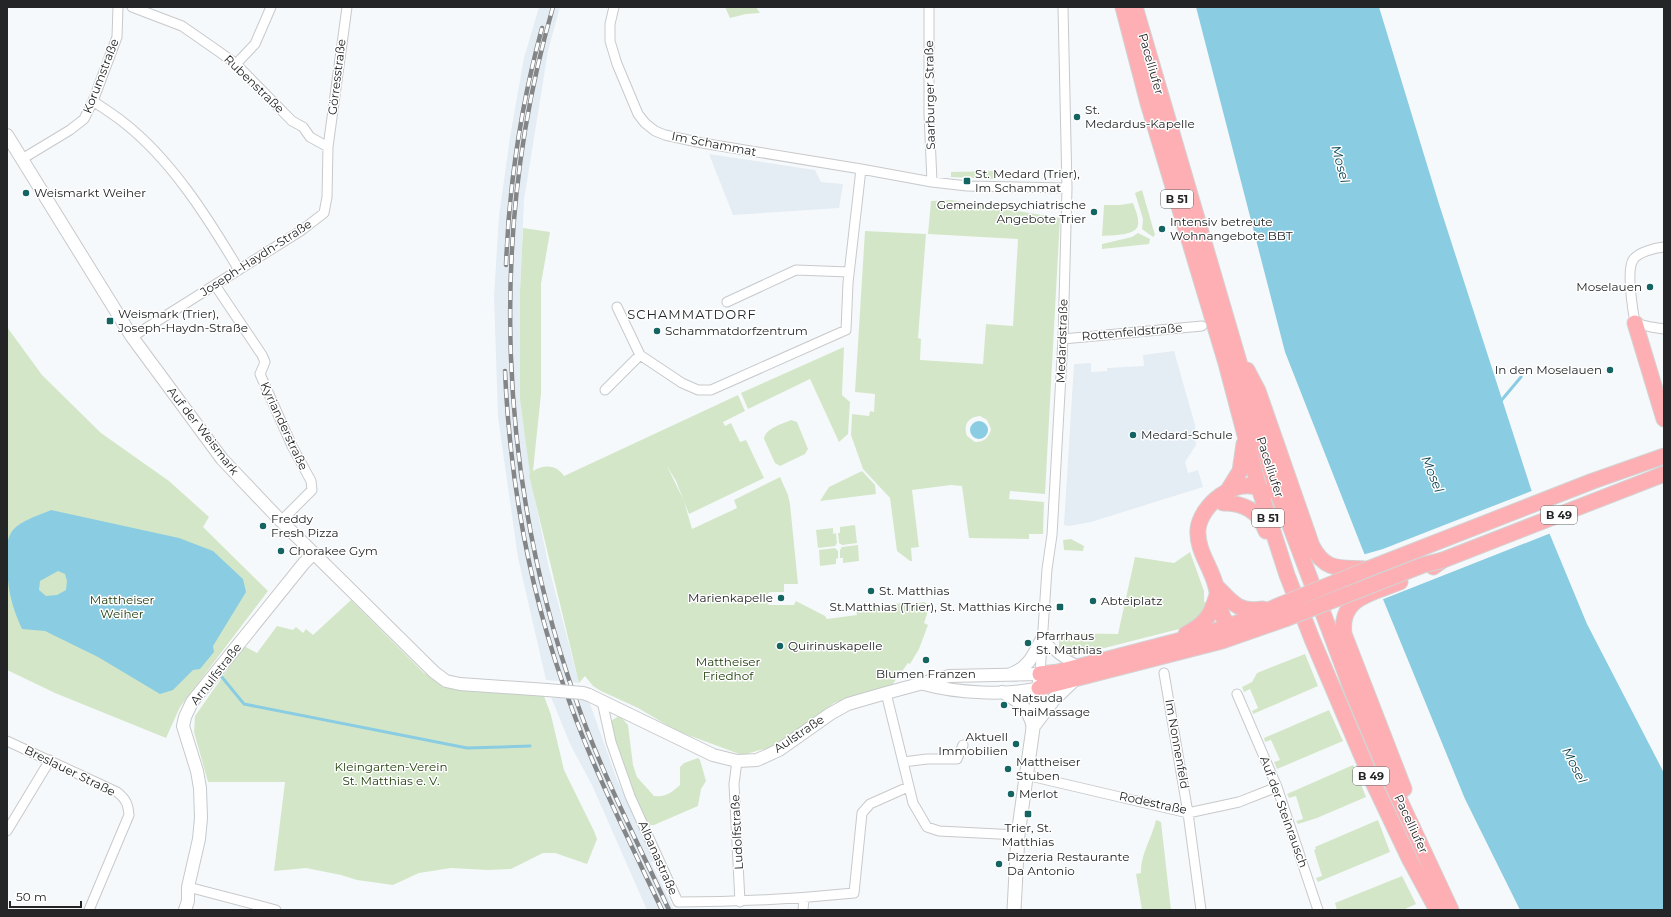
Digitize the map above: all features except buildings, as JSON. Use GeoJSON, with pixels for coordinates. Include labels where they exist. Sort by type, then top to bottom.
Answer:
{"type":"FeatureCollection","features":[{"type":"Feature","properties":{"kind":"main road","name":"Pacelliufer"},"geometry":{"type":"LineString","coordinates":[[1123,7],[1148,103],[1226,363],[1259,488],[1278,548],[1312,639],[1372,780],[1410,860],[1437,910]]}},
{"type":"Feature","properties":{"kind":"main road","name":"Pacelliufer"},"geometry":{"type":"LineString","coordinates":[[1134,7],[1269,468],[1352,693],[1387,773],[1451,910]]}},
{"type":"Feature","properties":{"kind":"main road"},"geometry":{"type":"LineString","coordinates":[[1635,323],[1664,418]]}},
{"type":"Feature","properties":{"kind":"main road"},"geometry":{"type":"LineString","coordinates":[[1237,359],[1248,372],[1258,391],[1312,546],[1322,560],[1339,568],[1368,569]]}},
{"type":"Feature","properties":{"kind":"main road"},"geometry":{"type":"LineString","coordinates":[[1225,498],[1240,471],[1246,438]]}},
{"type":"Feature","properties":{"kind":"main road"},"geometry":{"type":"LineString","coordinates":[[1638,464],[1664,448]]}},
{"type":"Feature","properties":{"kind":"main road","name":"B 49"},"geometry":{"type":"LineString","coordinates":[[1222,641],[1248,632],[1282,612],[1368,569],[1586,483],[1664,456]]}},
{"type":"Feature","properties":{"kind":"main road"},"geometry":{"type":"LineString","coordinates":[[1259,488],[1265,479],[1269,468]]}},
{"type":"Feature","properties":{"kind":"main road","name":"B 49"},"geometry":{"type":"LineString","coordinates":[[1231,626],[1282,612],[1416,567],[1443,560],[1664,474]]}},
{"type":"Feature","properties":{"kind":"main road"},"geometry":{"type":"LineString","coordinates":[[1225,498],[1246,486],[1259,488],[1282,504]]}},
{"type":"Feature","properties":{"kind":"main road"},"geometry":{"type":"LineString","coordinates":[[1248,632],[1237,631],[1225,621],[1220,592],[1198,539],[1199,524],[1206,511],[1220,496],[1253,511],[1261,519],[1268,535],[1278,548]]}},
{"type":"Feature","properties":{"kind":"main road"},"geometry":{"type":"LineString","coordinates":[[1415,832],[1406,793],[1344,634],[1343,620],[1348,607],[1356,600],[1426,571],[1443,560]]}},
{"type":"Feature","properties":{"kind":"main road"},"geometry":{"type":"LineString","coordinates":[[1220,592],[1237,606],[1247,610],[1282,612]]}},
{"type":"Feature","properties":{"kind":"main road"},"geometry":{"type":"LineString","coordinates":[[1172,642],[1197,628],[1206,621],[1220,592]]}},
{"type":"Feature","properties":{"kind":"main road"},"geometry":{"type":"LineString","coordinates":[[1014,910],[1018,835],[1040,681],[1222,641],[1228,634],[1231,626]]}},
{"type":"Feature","properties":{"kind":"main road"},"geometry":{"type":"LineString","coordinates":[[1033,727],[1054,699],[1078,673],[1172,642],[1231,626]]}},
{"type":"Feature","properties":{"kind":"street","name":"Korumstraße"},"geometry":{"type":"LineString","coordinates":[[22,160],[70,130],[84,119],[117,37],[118,7]]}},
{"type":"Feature","properties":{"kind":"street","name":"Rubenstraße"},"geometry":{"type":"LineString","coordinates":[[132,7],[182,26],[236,64],[292,121],[303,127],[310,138],[328,148]]}},
{"type":"Feature","properties":{"kind":"street"},"geometry":{"type":"LineString","coordinates":[[236,64],[255,44],[271,7]]}},
{"type":"Feature","properties":{"kind":"street","name":"Görresstraße"},"geometry":{"type":"LineString","coordinates":[[328,148],[346,7]]}},
{"type":"Feature","properties":{"kind":"street","name":"Im Schammat"},"geometry":{"type":"LineString","coordinates":[[614,7],[610,24],[610,41],[617,64],[638,114],[645,123],[655,131],[702,143],[932,182],[967,186],[1067,188]]}},
{"type":"Feature","properties":{"kind":"street","name":"Saarburger Straße"},"geometry":{"type":"LineString","coordinates":[[929,7],[929,113],[932,182]]}},
{"type":"Feature","properties":{"kind":"street","name":"Medardstraße"},"geometry":{"type":"LineString","coordinates":[[1040,681],[1047,569],[1052,535],[1063,339],[1067,188],[1063,7]]}},
{"type":"Feature","properties":{"kind":"street"},"geometry":{"type":"LineString","coordinates":[[92,101],[123,122],[171,169],[213,226],[239,270]]}},
{"type":"Feature","properties":{"kind":"street","name":"Auf der Weismark"},"geometry":{"type":"LineString","coordinates":[[7,135],[132,337],[222,459],[281,521],[434,672],[446,681],[460,684],[583,693],[589,695]]}},
{"type":"Feature","properties":{"kind":"street","name":"Joseph-Haydn-Straße"},"geometry":{"type":"LineString","coordinates":[[132,337],[302,230],[324,213],[327,197],[328,148]]}},
{"type":"Feature","properties":{"kind":"street"},"geometry":{"type":"LineString","coordinates":[[617,307],[640,354],[682,383],[698,390],[711,390],[846,330],[849,272],[860,169]]}},
{"type":"Feature","properties":{"kind":"street"},"geometry":{"type":"LineString","coordinates":[[1664,247],[1646,251],[1633,259],[1630,267],[1632,310],[1635,323],[1664,329]]}},
{"type":"Feature","properties":{"kind":"street"},"geometry":{"type":"LineString","coordinates":[[728,302],[796,270],[849,272]]}},
{"type":"Feature","properties":{"kind":"street","name":"Kyrianderstraße"},"geometry":{"type":"LineString","coordinates":[[215,285],[262,355],[265,362],[260,374],[292,446],[311,481],[312,490],[281,521]]}},
{"type":"Feature","properties":{"kind":"street","name":"Rottenfeldstraße"},"geometry":{"type":"LineString","coordinates":[[1063,339],[1202,326]]}},
{"type":"Feature","properties":{"kind":"street"},"geometry":{"type":"LineString","coordinates":[[604,390],[640,354]]}},
{"type":"Feature","properties":{"kind":"street","name":"Arnulfstraße"},"geometry":{"type":"LineString","coordinates":[[185,910],[188,901],[188,887],[199,839],[202,807],[197,771],[185,734],[185,717],[192,702],[304,563],[314,553]]}},
{"type":"Feature","properties":{"kind":"street"},"geometry":{"type":"LineString","coordinates":[[1004,676],[1019,671],[1028,664],[1034,656],[1043,637],[1052,650],[1064,658],[1078,673]]}},
{"type":"Feature","properties":{"kind":"street","name":"Im Nonnenfeld"},"geometry":{"type":"LineString","coordinates":[[1164,673],[1188,813],[1201,910]]}},
{"type":"Feature","properties":{"kind":"street","name":"Aulstraße"},"geometry":{"type":"LineString","coordinates":[[589,695],[713,755],[737,761],[757,760],[779,750],[830,714],[848,704],[949,676],[1004,676],[1040,681]]}},
{"type":"Feature","properties":{"kind":"street"},"geometry":{"type":"LineString","coordinates":[[924,684],[943,690],[1001,692],[1019,691],[1040,681]]}},
{"type":"Feature","properties":{"kind":"street"},"geometry":{"type":"LineString","coordinates":[[1001,692],[1015,699],[1022,705],[1029,715],[1033,727]]}},
{"type":"Feature","properties":{"kind":"street"},"geometry":{"type":"LineString","coordinates":[[886,693],[908,787],[913,803],[927,827],[939,831],[1018,835]]}},
{"type":"Feature","properties":{"kind":"street","name":"Auf der Steinrausch"},"geometry":{"type":"LineString","coordinates":[[1237,694],[1277,787],[1318,910]]}},
{"type":"Feature","properties":{"kind":"street","name":"Albanastraße"},"geometry":{"type":"LineString","coordinates":[[602,701],[611,742],[630,796],[678,902],[740,902],[854,893],[862,813],[870,804],[908,787]]}},
{"type":"Feature","properties":{"kind":"street","name":"Breslauer Straße"},"geometry":{"type":"LineString","coordinates":[[7,741],[117,792],[125,798],[129,806],[129,814],[89,910]]}},
{"type":"Feature","properties":{"kind":"street"},"geometry":{"type":"LineString","coordinates":[[903,762],[928,759],[957,759],[963,745]]}},
{"type":"Feature","properties":{"kind":"street"},"geometry":{"type":"LineString","coordinates":[[7,831],[50,760]]}},
{"type":"Feature","properties":{"kind":"street","name":"Ludolfstraße"},"geometry":{"type":"LineString","coordinates":[[737,761],[734,784],[740,902]]}},
{"type":"Feature","properties":{"kind":"street","name":"Rodestraße"},"geometry":{"type":"LineString","coordinates":[[1026,775],[1188,813],[1239,802],[1277,787]]}},
{"type":"Feature","properties":{"kind":"street"},"geometry":{"type":"LineString","coordinates":[[188,887],[276,910]]}},
{"type":"Feature","properties":{"kind":"street","name":"Arnulfstraße"},"geometry":{"type":"LineString","coordinates":[[177,910],[180,899],[188,887]]}},
{"type":"Feature","properties":{"kind":"street"},"geometry":{"type":"LineString","coordinates":[[803,910],[804,898]]}},
{"type":"Feature","properties":{"kind":"shaded area"},"geometry":{"type":"Polygon","coordinates":[[[539,7],[560,7],[548,51],[524,200],[520,291],[520,400],[532,485],[549,568],[579,683],[546,680],[518,558],[498,417],[494,296],[499,216],[510,137],[524,58],[539,7]]]}},
{"type":"Feature","properties":{"kind":"shaded area"},"geometry":{"type":"Polygon","coordinates":[[[709,154],[815,170],[821,182],[843,184],[839,208],[733,215],[709,154]]]}},
{"type":"Feature","properties":{"kind":"shaded area","name":"Medard-Schule"},"geometry":{"type":"Polygon","coordinates":[[[1174,351],[1195,425],[1196,445],[1185,462],[1188,473],[1198,470],[1203,487],[1091,522],[1069,526],[1064,525],[1074,364],[1091,363],[1091,372],[1107,371],[1107,368],[1144,366],[1143,355],[1174,351]]]}},
{"type":"Feature","properties":{"kind":"shaded area"},"geometry":{"type":"Polygon","coordinates":[[[551,697],[589,701],[617,780],[655,861],[651,862],[674,910],[647,910],[592,785],[570,744],[551,697]]]}},
{"type":"Feature","properties":{"kind":"green space"},"geometry":{"type":"Polygon","coordinates":[[[725,7],[756,7],[760,13],[746,14],[730,18],[725,7]]]}},
{"type":"Feature","properties":{"kind":"green space"},"geometry":{"type":"Polygon","coordinates":[[[995,171],[996,179],[951,177],[951,172],[995,171]]]}},
{"type":"Feature","properties":{"kind":"green space"},"geometry":{"type":"Polygon","coordinates":[[[1142,190],[1155,235],[1153,237],[1142,229],[1143,219],[1135,193],[1142,190]]]}},
{"type":"Feature","properties":{"kind":"green space"},"geometry":{"type":"Polygon","coordinates":[[[951,200],[1060,218],[1045,494],[1010,491],[1009,499],[1044,502],[1043,534],[1029,534],[1029,539],[969,538],[962,486],[951,485],[912,490],[919,547],[911,548],[912,561],[910,561],[897,551],[890,498],[863,469],[851,435],[852,414],[869,416],[870,411],[874,412],[875,394],[855,392],[865,231],[926,234],[918,338],[921,339],[920,360],[983,364],[986,324],[1013,326],[1018,239],[928,234],[931,201],[951,200]],[[980,416],[972,418],[966,425],[967,436],[975,442],[986,439],[991,429],[987,420],[980,416]]]}},
{"type":"Feature","properties":{"kind":"green space"},"geometry":{"type":"Polygon","coordinates":[[[1133,203],[1138,219],[1137,228],[1129,233],[1102,236],[1104,205],[1133,203]]]}},
{"type":"Feature","properties":{"kind":"green space","name":"Mattheiser Friedhof"},"geometry":{"type":"Polygon","coordinates":[[[523,228],[550,232],[541,284],[541,394],[533,471],[542,467],[550,467],[558,470],[564,476],[738,395],[745,411],[723,422],[725,426],[731,423],[740,442],[746,440],[764,478],[689,514],[684,502],[692,529],[737,508],[734,500],[780,477],[788,495],[790,504],[798,584],[784,584],[784,592],[770,592],[766,595],[766,601],[769,605],[794,605],[796,601],[825,616],[827,619],[857,615],[856,608],[912,602],[913,604],[924,602],[930,605],[924,623],[928,625],[919,649],[910,664],[908,663],[892,685],[834,703],[796,732],[768,748],[742,755],[677,731],[638,708],[601,691],[593,686],[585,676],[579,683],[529,475],[520,400],[520,291],[523,228]],[[667,466],[683,500],[676,481],[667,466]]]}},
{"type":"Feature","properties":{"kind":"green space"},"geometry":{"type":"Polygon","coordinates":[[[1138,233],[1150,239],[1149,244],[1102,249],[1102,244],[1132,237],[1138,233]]]}},
{"type":"Feature","properties":{"kind":"green space","name":"Mattheiser Weiher"},"geometry":{"type":"Polygon","coordinates":[[[7,327],[42,375],[101,433],[169,481],[209,517],[203,527],[268,591],[180,707],[166,738],[55,693],[7,670],[7,327]]]}},
{"type":"Feature","properties":{"kind":"green space"},"geometry":{"type":"Polygon","coordinates":[[[844,347],[842,395],[850,402],[848,434],[839,442],[810,379],[748,409],[741,393],[844,347]]]}},
{"type":"Feature","properties":{"kind":"green space"},"geometry":{"type":"Polygon","coordinates":[[[791,420],[797,422],[808,449],[805,454],[780,466],[775,463],[764,439],[765,435],[771,429],[791,420]]]}},
{"type":"Feature","properties":{"kind":"green space"},"geometry":{"type":"Polygon","coordinates":[[[862,471],[875,485],[876,494],[820,501],[829,487],[862,471]]]}},
{"type":"Feature","properties":{"kind":"green space"},"geometry":{"type":"Polygon","coordinates":[[[855,525],[857,543],[842,545],[839,543],[838,533],[840,533],[840,527],[855,525]]]}},
{"type":"Feature","properties":{"kind":"green space"},"geometry":{"type":"Polygon","coordinates":[[[833,528],[833,534],[836,533],[837,543],[835,546],[818,548],[816,530],[833,528]]]}},
{"type":"Feature","properties":{"kind":"green space"},"geometry":{"type":"Polygon","coordinates":[[[1071,539],[1084,546],[1083,551],[1064,550],[1063,540],[1071,539]]]}},
{"type":"Feature","properties":{"kind":"green space"},"geometry":{"type":"Polygon","coordinates":[[[858,545],[859,561],[843,563],[843,558],[840,558],[840,550],[842,547],[858,545]]]}},
{"type":"Feature","properties":{"kind":"green space"},"geometry":{"type":"Polygon","coordinates":[[[835,548],[838,551],[836,564],[820,566],[819,550],[835,548]]]}},
{"type":"Feature","properties":{"kind":"green space"},"geometry":{"type":"Polygon","coordinates":[[[1190,552],[1204,591],[1204,602],[1208,602],[1206,611],[1187,627],[1073,656],[1064,656],[1059,650],[1059,633],[1118,634],[1135,557],[1174,563],[1190,552]]]}},
{"type":"Feature","properties":{"kind":"green space","name":"Kleingarten-Verein St. Matthias e. V."},"geometry":{"type":"Polygon","coordinates":[[[351,600],[424,673],[437,680],[467,688],[544,696],[551,715],[564,770],[597,839],[587,864],[555,853],[543,853],[511,869],[488,870],[451,868],[419,873],[393,885],[357,880],[341,875],[306,868],[274,871],[285,782],[208,782],[194,732],[195,716],[244,646],[257,653],[277,626],[293,630],[296,627],[303,633],[306,629],[313,635],[351,600]]]}},
{"type":"Feature","properties":{"kind":"green space"},"geometry":{"type":"Polygon","coordinates":[[[1305,654],[1318,686],[1253,714],[1252,711],[1258,708],[1250,689],[1244,692],[1242,687],[1252,682],[1257,673],[1305,654]]]}},
{"type":"Feature","properties":{"kind":"green space"},"geometry":{"type":"Polygon","coordinates":[[[1329,710],[1343,741],[1277,769],[1274,762],[1280,760],[1271,740],[1265,742],[1264,738],[1329,710]]]}},
{"type":"Feature","properties":{"kind":"green space"},"geometry":{"type":"Polygon","coordinates":[[[617,717],[621,717],[628,725],[633,765],[637,777],[654,796],[665,795],[674,790],[680,785],[680,767],[684,763],[698,758],[700,760],[706,781],[701,789],[698,806],[654,825],[649,825],[631,790],[610,727],[611,721],[617,717]]]}},
{"type":"Feature","properties":{"kind":"green space"},"geometry":{"type":"Polygon","coordinates":[[[1353,765],[1366,797],[1317,818],[1298,824],[1296,821],[1303,819],[1296,796],[1289,798],[1287,794],[1353,765]]]}},
{"type":"Feature","properties":{"kind":"green space"},"geometry":{"type":"Polygon","coordinates":[[[1156,820],[1161,822],[1171,910],[1142,910],[1136,874],[1141,873],[1142,860],[1156,820]]]}},
{"type":"Feature","properties":{"kind":"green space"},"geometry":{"type":"Polygon","coordinates":[[[1378,820],[1390,852],[1318,882],[1316,878],[1322,876],[1314,850],[1316,849],[1315,847],[1378,820]]]}},
{"type":"Feature","properties":{"kind":"green space"},"geometry":{"type":"Polygon","coordinates":[[[1402,876],[1416,904],[1403,910],[1337,910],[1335,903],[1402,876]]]}},
{"type":"Feature","properties":{"kind":"water","name":"Mosel"},"geometry":{"type":"Polygon","coordinates":[[[1196,7],[1379,7],[1439,204],[1531,489],[1587,624],[1664,773],[1664,910],[1520,910],[1465,799],[1362,548],[1285,352],[1196,7]]]}},
{"type":"Feature","properties":{"kind":"water"},"geometry":{"type":"Polygon","coordinates":[[[979,421],[985,424],[988,430],[985,436],[979,439],[973,436],[970,430],[973,424],[979,421]]]}},
{"type":"Feature","properties":{"kind":"water","name":"Mattheiser Weiher"},"geometry":{"type":"Polygon","coordinates":[[[51,510],[179,538],[213,551],[243,579],[246,592],[213,646],[214,652],[200,669],[193,670],[173,690],[160,694],[98,657],[45,631],[22,629],[12,604],[9,587],[7,550],[9,536],[19,525],[51,510]],[[58,571],[40,581],[39,590],[46,596],[57,595],[66,590],[67,581],[65,574],[58,571]]]}},
{"type":"Feature","properties":{"kind":"pier"},"geometry":{"type":"Polygon","coordinates":[[[1534,490],[1551,533],[1381,600],[1362,555],[1383,549],[1534,490]]]}},
{"type":"Feature","properties":{"kind":"waterway"},"geometry":{"type":"LineString","coordinates":[[1500,402],[1521,377]]}},
{"type":"Feature","properties":{"kind":"waterway"},"geometry":{"type":"LineString","coordinates":[[221,676],[244,704],[467,748],[530,746]]}},
{"type":"Feature","properties":{"kind":"railway"},"geometry":{"type":"LineString","coordinates":[[553,7],[532,92],[518,179],[511,267],[511,355],[517,443],[530,530],[550,616],[576,700],[608,780],[669,910]]}},
{"type":"Feature","properties":{"kind":"railway"},"geometry":{"type":"LineString","coordinates":[[506,265],[510,205],[517,145],[528,86],[542,28]]}},
{"type":"Feature","properties":{"kind":"railway"},"geometry":{"type":"LineString","coordinates":[[505,371],[512,456],[525,541],[534,583],[557,666],[591,757],[662,910]]}},
{"type":"Feature","properties":{"kind":"place","name":"St. Medardus-Kapelle"},"geometry":{"type":"Point","coordinates":[1077,117]}},
{"type":"Feature","properties":{"kind":"place","name":"St. Medard (Trier), Im Schammat"},"geometry":{"type":"Point","coordinates":[967,181]}},
{"type":"Feature","properties":{"kind":"place","name":"Weismarkt Weiher"},"geometry":{"type":"Point","coordinates":[26,193]}},
{"type":"Feature","properties":{"kind":"place","name":"Gemeindepsychiatrische Angebote Trier"},"geometry":{"type":"Point","coordinates":[1094,212]}},
{"type":"Feature","properties":{"kind":"place","name":"Intensiv betreute Wohnangebote BBT"},"geometry":{"type":"Point","coordinates":[1162,229]}},
{"type":"Feature","properties":{"kind":"place","name":"Moselauen"},"geometry":{"type":"Point","coordinates":[1650,287]}},
{"type":"Feature","properties":{"kind":"place","name":"Weismark (Trier), Joseph-Haydn-Straße"},"geometry":{"type":"Point","coordinates":[110,321]}},
{"type":"Feature","properties":{"kind":"place","name":"Schammatdorfzentrum"},"geometry":{"type":"Point","coordinates":[657,331]}},
{"type":"Feature","properties":{"kind":"place","name":"In den Moselauen"},"geometry":{"type":"Point","coordinates":[1610,370]}},
{"type":"Feature","properties":{"kind":"place","name":"Medard-Schule"},"geometry":{"type":"Point","coordinates":[1133,435]}},
{"type":"Feature","properties":{"kind":"place","name":"Freddy Fresh Pizza"},"geometry":{"type":"Point","coordinates":[263,526]}},
{"type":"Feature","properties":{"kind":"place","name":"Chorakee Gym"},"geometry":{"type":"Point","coordinates":[281,551]}},
{"type":"Feature","properties":{"kind":"place","name":"St. Matthias"},"geometry":{"type":"Point","coordinates":[871,591]}},
{"type":"Feature","properties":{"kind":"place","name":"Marienkapelle"},"geometry":{"type":"Point","coordinates":[781,598]}},
{"type":"Feature","properties":{"kind":"place","name":"Abteiplatz"},"geometry":{"type":"Point","coordinates":[1093,601]}},
{"type":"Feature","properties":{"kind":"place","name":"St.Matthias (Trier), St. Matthias Kirche"},"geometry":{"type":"Point","coordinates":[1060,607]}},
{"type":"Feature","properties":{"kind":"place","name":"Pfarrhaus St. Mathias"},"geometry":{"type":"Point","coordinates":[1028,643]}},
{"type":"Feature","properties":{"kind":"place","name":"Quirinuskapelle"},"geometry":{"type":"Point","coordinates":[780,646]}},
{"type":"Feature","properties":{"kind":"place","name":"Blumen Franzen"},"geometry":{"type":"Point","coordinates":[926,660]}},
{"type":"Feature","properties":{"kind":"place","name":"Natsuda ThaiMassage"},"geometry":{"type":"Point","coordinates":[1004,705]}},
{"type":"Feature","properties":{"kind":"place","name":"Aktuell Immobilien"},"geometry":{"type":"Point","coordinates":[1016,744]}},
{"type":"Feature","properties":{"kind":"place","name":"Mattheiser Stuben"},"geometry":{"type":"Point","coordinates":[1008,769]}},
{"type":"Feature","properties":{"kind":"place","name":"Merlot"},"geometry":{"type":"Point","coordinates":[1011,794]}},
{"type":"Feature","properties":{"kind":"place","name":"Trier, St. Matthias"},"geometry":{"type":"Point","coordinates":[1028,814]}},
{"type":"Feature","properties":{"kind":"place","name":"Pizzeria Restaurante Da Antonio"},"geometry":{"type":"Point","coordinates":[999,864]}},
{"type":"Feature","properties":{"kind":"district","name":"SCHAMMATDORF"},"geometry":{"type":"Point","coordinates":[692,314]}}]}
